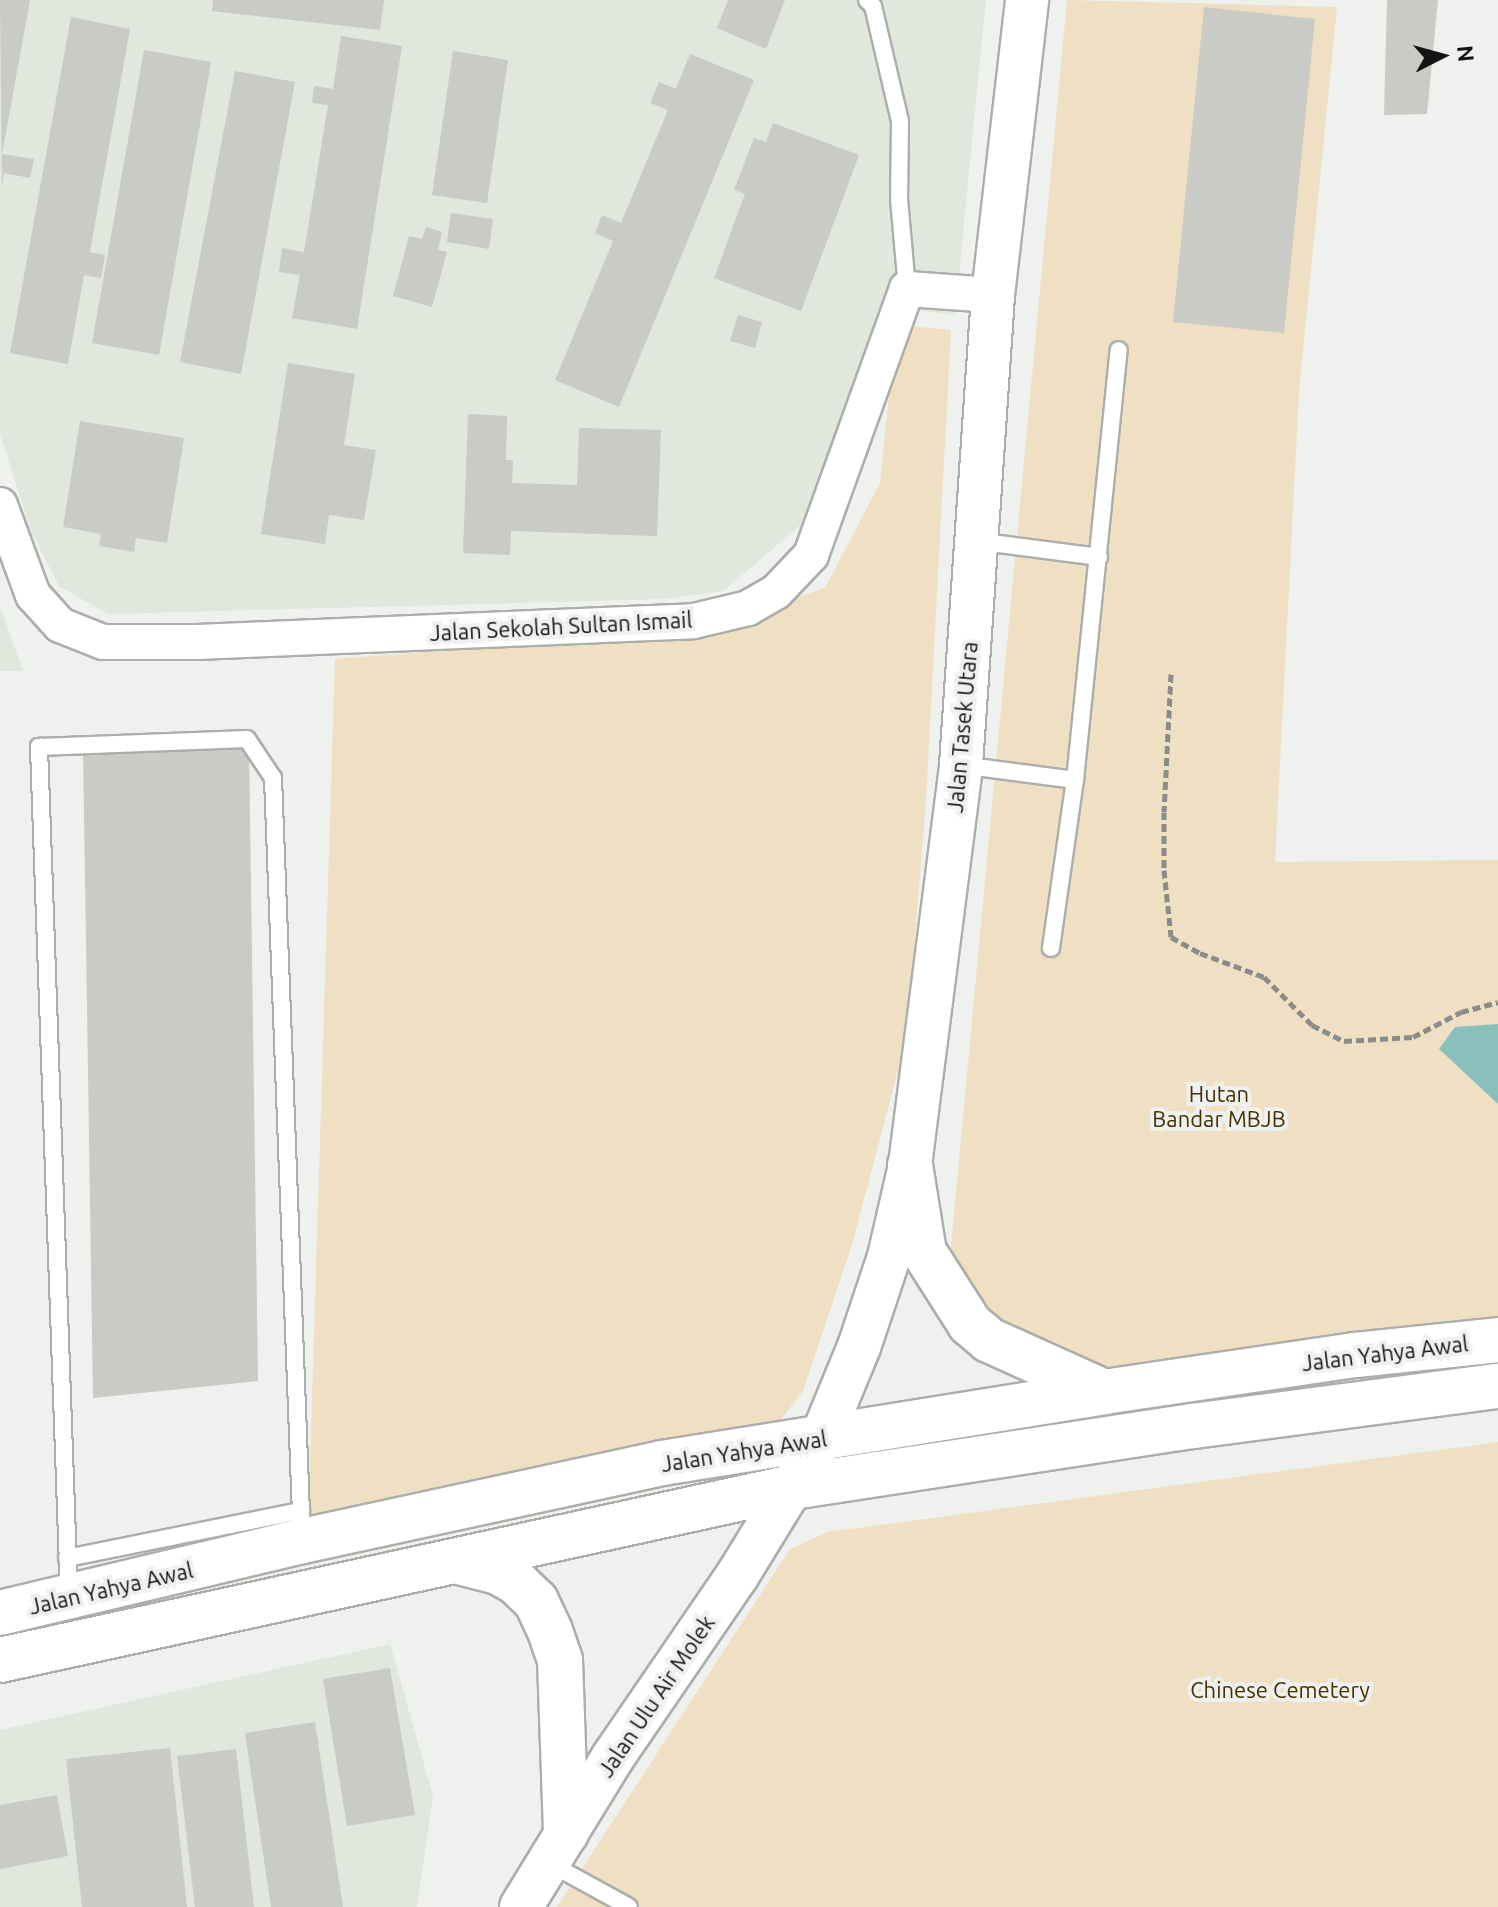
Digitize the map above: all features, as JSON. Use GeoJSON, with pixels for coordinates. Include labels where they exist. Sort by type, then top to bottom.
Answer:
{"type":"FeatureCollection","features":[{"type":"Feature","properties":{"kind":"main road"},"geometry":{"type":"LineString","coordinates":[[910,1165],[924,1252],[970,1324],[989,1340],[1104,1392]]}},
{"type":"Feature","properties":{"kind":"main road","name":"Jalan Yahya Awal"},"geometry":{"type":"LineString","coordinates":[[0,1613],[68,1566],[662,1463],[1104,1392],[1356,1355],[1498,1340]]}},
{"type":"Feature","properties":{"kind":"main road","name":"Jalan Yahya Awal"},"geometry":{"type":"LineString","coordinates":[[0,1660],[793,1487],[1208,1424],[1498,1386]]}},
{"type":"Feature","properties":{"kind":"main road"},"geometry":{"type":"LineString","coordinates":[[451,1560],[498,1572],[516,1582],[536,1601],[550,1631],[560,1660],[557,1848]]}},
{"type":"Feature","properties":{"kind":"street","name":"Jalan Tasek Utara"},"geometry":{"type":"LineString","coordinates":[[821,1439],[859,1347],[889,1257],[910,1165],[961,765],[993,295],[1027,0]]}},
{"type":"Feature","properties":{"kind":"street"},"geometry":{"type":"LineString","coordinates":[[907,289],[993,295]]}},
{"type":"Feature","properties":{"kind":"street","name":"Jalan Sekolah Sultan Ismail"},"geometry":{"type":"LineString","coordinates":[[0,505],[33,595],[60,625],[103,642],[197,642],[694,621],[748,608],[776,592],[811,555],[907,289]]}},
{"type":"Feature","properties":{"kind":"street","name":"Jalan Ulu Air Molek"},"geometry":{"type":"LineString","coordinates":[[521,1907],[821,1439]]}},
{"type":"Feature","properties":{"kind":"lane"},"geometry":{"type":"LineString","coordinates":[[867,0],[873,6],[900,121],[899,199],[907,289]]}},
{"type":"Feature","properties":{"kind":"lane"},"geometry":{"type":"LineString","coordinates":[[1051,948],[1075,780],[1119,350]]}},
{"type":"Feature","properties":{"kind":"lane"},"geometry":{"type":"LineString","coordinates":[[975,541],[1099,557]]}},
{"type":"Feature","properties":{"kind":"lane"},"geometry":{"type":"LineString","coordinates":[[68,1566],[39,747],[247,739],[273,778],[302,1526]]}},
{"type":"Feature","properties":{"kind":"lane"},"geometry":{"type":"LineString","coordinates":[[961,765],[1075,780]]}},
{"type":"Feature","properties":{"kind":"lane"},"geometry":{"type":"LineString","coordinates":[[557,1848],[629,1907]]}},
{"type":"Feature","properties":{"kind":"path"},"geometry":{"type":"LineString","coordinates":[[1171,674],[1164,812],[1164,870],[1171,937],[1200,953],[1264,977],[1312,1025],[1344,1041],[1413,1037],[1461,1012],[1498,1002]]}},
{"type":"Feature","properties":{"kind":"shaded area"},"geometry":{"type":"Polygon","coordinates":[[[0,0],[986,0],[955,315],[879,306],[809,518],[723,591],[664,599],[108,614],[59,586],[31,531],[0,434],[0,0]]]}},
{"type":"Feature","properties":{"kind":"shaded area"},"geometry":{"type":"Polygon","coordinates":[[[0,606],[23,671],[0,671],[0,606]]]}},
{"type":"Feature","properties":{"kind":"shaded area"},"geometry":{"type":"Polygon","coordinates":[[[390,1644],[433,1796],[417,1907],[0,1907],[0,1730],[390,1644]]]}},
{"type":"Feature","properties":{"kind":"green space","name":"Hutan Bandar MBJB"},"geometry":{"type":"Polygon","coordinates":[[[1067,0],[1337,7],[1299,391],[1275,862],[1498,860],[1498,1322],[1122,1368],[1022,1353],[950,1257],[1067,0]]]}},
{"type":"Feature","properties":{"kind":"green space"},"geometry":{"type":"Polygon","coordinates":[[[896,325],[951,330],[926,800],[907,1036],[852,1245],[803,1391],[771,1432],[308,1527],[335,659],[699,631],[825,588],[880,483],[896,325]]]}},
{"type":"Feature","properties":{"kind":"green space","name":"Chinese Cemetery"},"geometry":{"type":"Polygon","coordinates":[[[1498,1442],[1498,1907],[557,1907],[790,1549],[828,1532],[1498,1442]]]}},
{"type":"Feature","properties":{"kind":"water"},"geometry":{"type":"Polygon","coordinates":[[[1498,1024],[1498,1104],[1439,1049],[1455,1027],[1498,1024]]]}},
{"type":"Feature","properties":{"kind":"building"},"geometry":{"type":"Polygon","coordinates":[[[0,0],[30,0],[2,154],[34,159],[30,178],[4,173],[2,186],[0,0]]]}},
{"type":"Feature","properties":{"kind":"building"},"geometry":{"type":"Polygon","coordinates":[[[213,0],[384,0],[380,30],[212,11],[213,0]]]}},
{"type":"Feature","properties":{"kind":"building"},"geometry":{"type":"Polygon","coordinates":[[[728,0],[785,0],[766,49],[717,28],[728,0]]]}},
{"type":"Feature","properties":{"kind":"building"},"geometry":{"type":"Polygon","coordinates":[[[1387,0],[1438,0],[1427,114],[1384,115],[1387,0]]]}},
{"type":"Feature","properties":{"kind":"building"},"geometry":{"type":"Polygon","coordinates":[[[1204,7],[1315,19],[1284,333],[1173,322],[1204,7]]]}},
{"type":"Feature","properties":{"kind":"building"},"geometry":{"type":"Polygon","coordinates":[[[71,17],[130,29],[90,252],[105,255],[101,278],[84,275],[68,364],[10,353],[71,17]]]}},
{"type":"Feature","properties":{"kind":"building"},"geometry":{"type":"Polygon","coordinates":[[[341,36],[402,46],[357,329],[292,318],[300,275],[279,272],[282,248],[304,252],[328,105],[312,103],[314,86],[333,89],[341,36]]]}},
{"type":"Feature","properties":{"kind":"building"},"geometry":{"type":"Polygon","coordinates":[[[144,50],[211,62],[159,355],[92,343],[144,50]]]}},
{"type":"Feature","properties":{"kind":"building"},"geometry":{"type":"Polygon","coordinates":[[[453,51],[508,60],[487,203],[432,195],[453,51]]]}},
{"type":"Feature","properties":{"kind":"building"},"geometry":{"type":"Polygon","coordinates":[[[690,54],[754,80],[619,407],[555,380],[613,241],[595,233],[602,215],[621,223],[668,110],[650,103],[659,82],[676,89],[690,54]]]}},
{"type":"Feature","properties":{"kind":"building"},"geometry":{"type":"Polygon","coordinates":[[[235,71],[295,82],[241,374],[180,362],[235,71]]]}},
{"type":"Feature","properties":{"kind":"building"},"geometry":{"type":"Polygon","coordinates":[[[773,123],[859,155],[801,311],[714,278],[745,194],[734,190],[754,138],[766,142],[773,123]]]}},
{"type":"Feature","properties":{"kind":"building"},"geometry":{"type":"Polygon","coordinates":[[[451,213],[493,219],[489,249],[447,242],[451,213]]]}},
{"type":"Feature","properties":{"kind":"building"},"geometry":{"type":"Polygon","coordinates":[[[426,227],[442,232],[438,250],[447,252],[432,307],[393,296],[409,236],[422,239],[426,227]]]}},
{"type":"Feature","properties":{"kind":"building"},"geometry":{"type":"Polygon","coordinates":[[[738,315],[762,322],[755,348],[730,341],[738,315]]]}},
{"type":"Feature","properties":{"kind":"building"},"geometry":{"type":"Polygon","coordinates":[[[288,363],[355,374],[344,445],[376,450],[364,520],[329,515],[325,544],[261,534],[288,363]]]}},
{"type":"Feature","properties":{"kind":"building"},"geometry":{"type":"Polygon","coordinates":[[[468,414],[507,416],[506,460],[513,460],[512,483],[577,485],[579,428],[661,430],[657,536],[511,531],[510,555],[463,553],[468,414]]]}},
{"type":"Feature","properties":{"kind":"building"},"geometry":{"type":"Polygon","coordinates":[[[80,421],[184,438],[167,543],[136,538],[134,552],[99,546],[101,534],[63,527],[80,421]]]}},
{"type":"Feature","properties":{"kind":"building"},"geometry":{"type":"Polygon","coordinates":[[[249,744],[258,1381],[93,1398],[83,747],[249,744]]]}},
{"type":"Feature","properties":{"kind":"building"},"geometry":{"type":"Polygon","coordinates":[[[390,1668],[415,1815],[347,1826],[323,1679],[390,1668]]]}},
{"type":"Feature","properties":{"kind":"building"},"geometry":{"type":"Polygon","coordinates":[[[315,1722],[343,1907],[271,1907],[245,1733],[315,1722]]]}},
{"type":"Feature","properties":{"kind":"building"},"geometry":{"type":"Polygon","coordinates":[[[170,1748],[187,1907],[82,1907],[66,1759],[170,1748]]]}},
{"type":"Feature","properties":{"kind":"building"},"geometry":{"type":"Polygon","coordinates":[[[236,1749],[254,1907],[195,1907],[177,1756],[236,1749]]]}},
{"type":"Feature","properties":{"kind":"building"},"geometry":{"type":"Polygon","coordinates":[[[57,1795],[68,1856],[0,1869],[0,1805],[57,1795]]]}}]}
